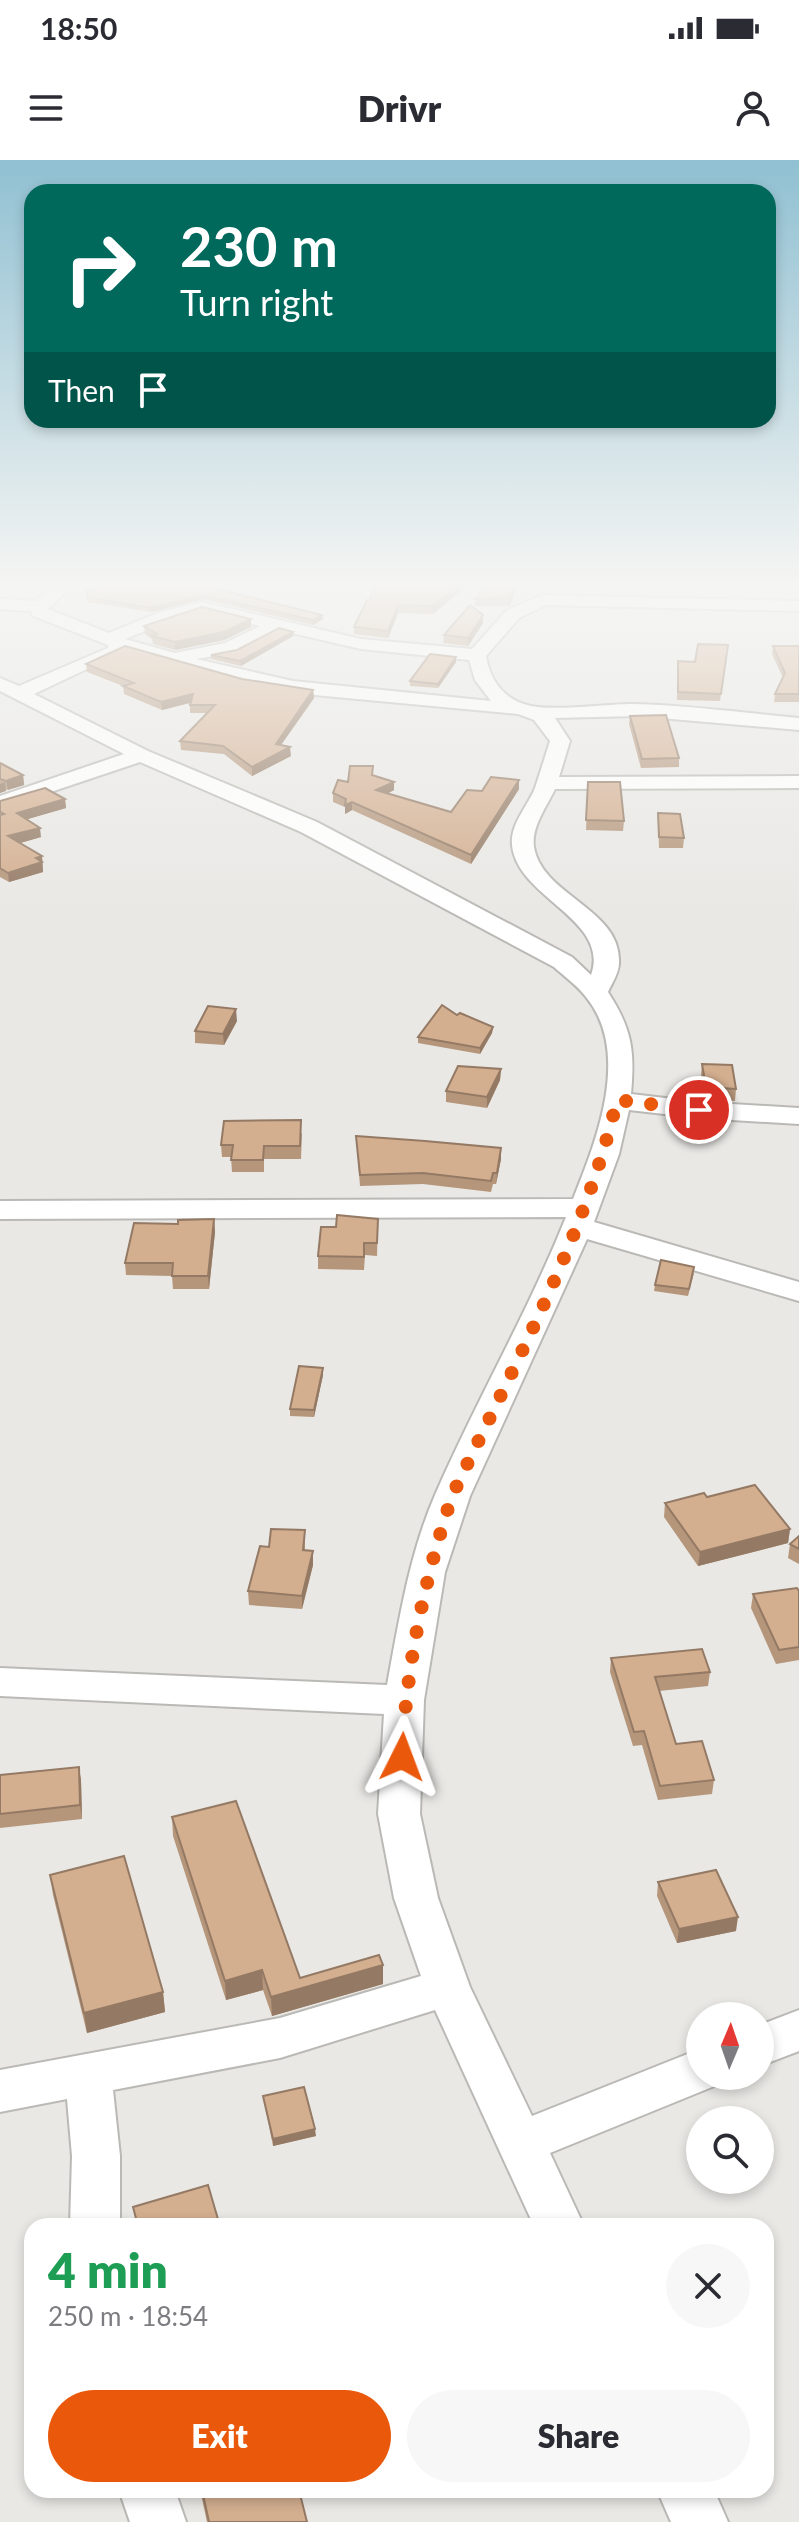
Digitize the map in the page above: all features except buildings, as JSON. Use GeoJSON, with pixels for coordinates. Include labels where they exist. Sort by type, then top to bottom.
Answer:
{"type":"FeatureCollection","features":[{"type":"Feature","properties":{"kind":"street"},"geometry":{"type":"LineString","coordinates":[[23,695],[141,755],[309,827],[563,962],[596,992],[609,1013],[619,1040],[621,1063],[617,1100],[605,1154],[561,1268],[452,1496],[427,1572],[404,1700],[399,1814],[416,1898],[447,1987],[555,2218]]}},
{"type":"Feature","properties":{"kind":"street"},"geometry":{"type":"LineString","coordinates":[[371,695],[531,712],[638,708],[799,724]]}},
{"type":"Feature","properties":{"kind":"street"},"geometry":{"type":"LineString","coordinates":[[497,695],[503,701],[531,712],[554,730],[560,741],[523,844],[529,866],[593,929],[604,946],[607,965],[596,992]]}},
{"type":"Feature","properties":{"kind":"street"},"geometry":{"type":"LineString","coordinates":[[0,803],[141,755]]}},
{"type":"Feature","properties":{"kind":"street"},"geometry":{"type":"LineString","coordinates":[[546,783],[799,782]]}},
{"type":"Feature","properties":{"kind":"street"},"geometry":{"type":"LineString","coordinates":[[617,1100],[699,1110],[799,1116]]}},
{"type":"Feature","properties":{"kind":"street"},"geometry":{"type":"LineString","coordinates":[[0,1210],[579,1217],[799,1292]]}},
{"type":"Feature","properties":{"kind":"street"},"geometry":{"type":"LineString","coordinates":[[0,1682],[404,1700]]}},
{"type":"Feature","properties":{"kind":"street"},"geometry":{"type":"LineString","coordinates":[[0,2091],[280,2038],[447,1987]]}},
{"type":"Feature","properties":{"kind":"street"},"geometry":{"type":"LineString","coordinates":[[774,2040],[799,2030]]}},
{"type":"Feature","properties":{"kind":"street"},"geometry":{"type":"LineString","coordinates":[[88,2075],[96,2156],[95,2218]]}},
{"type":"Feature","properties":{"kind":"street"},"geometry":{"type":"LineString","coordinates":[[519,2143],[686,2076]]}},
{"type":"Feature","properties":{"kind":"street"},"geometry":{"type":"LineString","coordinates":[[150,2498],[158,2522]]}},
{"type":"Feature","properties":{"kind":"street"},"geometry":{"type":"LineString","coordinates":[[689,2498],[700,2522]]}},
{"type":"Feature","properties":{"kind":"route"},"geometry":{"type":"LineString","coordinates":[[402,1757],[404,1700],[427,1572],[452,1496],[561,1268],[605,1154],[617,1100],[699,1110]]}}]}
